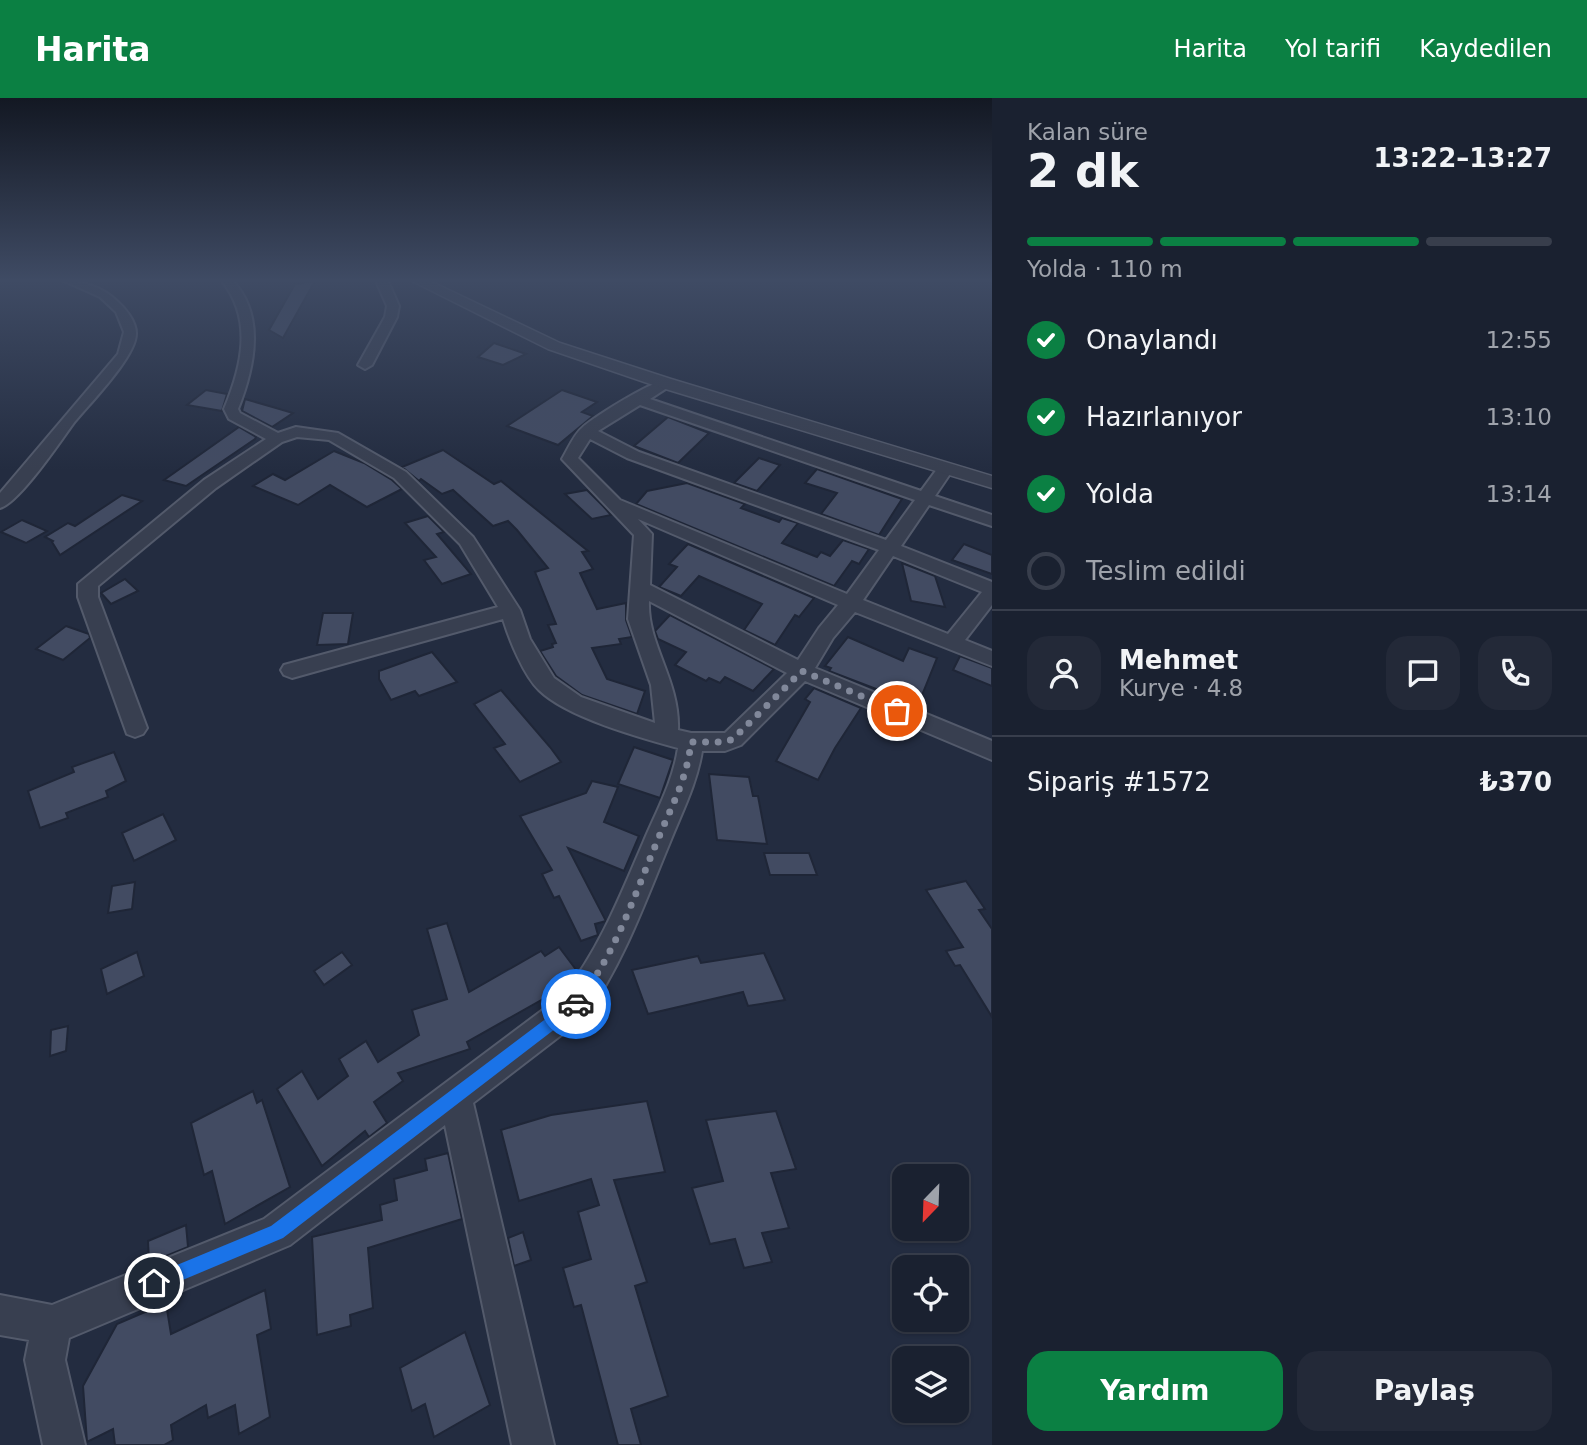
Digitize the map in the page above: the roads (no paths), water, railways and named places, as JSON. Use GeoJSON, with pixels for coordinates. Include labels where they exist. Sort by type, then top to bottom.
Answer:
{"type":"FeatureCollection","features":[{"type":"Feature","properties":{"kind":"street"},"geometry":{"type":"LineString","coordinates":[[0,503],[19,484],[88,395],[124,355],[127,344]]}},
{"type":"Feature","properties":{"kind":"street"},"geometry":{"type":"LineString","coordinates":[[246,344],[241,388],[231,409],[234,416],[277,439]]}},
{"type":"Feature","properties":{"kind":"street"},"geometry":{"type":"LineString","coordinates":[[365,365],[376,344]]}},
{"type":"Feature","properties":{"kind":"street"},"geometry":{"type":"LineString","coordinates":[[550,344],[665,383],[992,482]]}},
{"type":"Feature","properties":{"kind":"street"},"geometry":{"type":"LineString","coordinates":[[0,1315],[52,1325],[277,1232],[575,1005],[597,977],[688,768],[679,738],[667,713],[662,685],[638,619],[643,534],[570,459],[587,431],[665,383]]}},
{"type":"Feature","properties":{"kind":"street"},"geometry":{"type":"LineString","coordinates":[[637,399],[992,521]]}},
{"type":"Feature","properties":{"kind":"street"},"geometry":{"type":"LineString","coordinates":[[587,431],[633,455],[889,546],[992,590],[952,643]]}},
{"type":"Feature","properties":{"kind":"street"},"geometry":{"type":"LineString","coordinates":[[135,728],[121,682],[88,597],[88,584],[210,484],[277,439],[296,432],[333,436],[400,475],[467,541],[510,610],[520,639],[546,684],[573,702],[679,738],[725,742],[733,739],[802,671],[826,633],[946,468]]}},
{"type":"Feature","properties":{"kind":"street"},"geometry":{"type":"LineString","coordinates":[[610,500],[850,603],[992,659]]}},
{"type":"Feature","properties":{"kind":"street"},"geometry":{"type":"LineString","coordinates":[[640,588],[802,671],[992,751]]}},
{"type":"Feature","properties":{"kind":"street"},"geometry":{"type":"LineString","coordinates":[[292,670],[510,610]]}},
{"type":"Feature","properties":{"kind":"street"},"geometry":{"type":"LineString","coordinates":[[455,1095],[533,1445]]}},
{"type":"Feature","properties":{"kind":"street"},"geometry":{"type":"LineString","coordinates":[[52,1325],[46,1360],[64,1445]]}}]}
